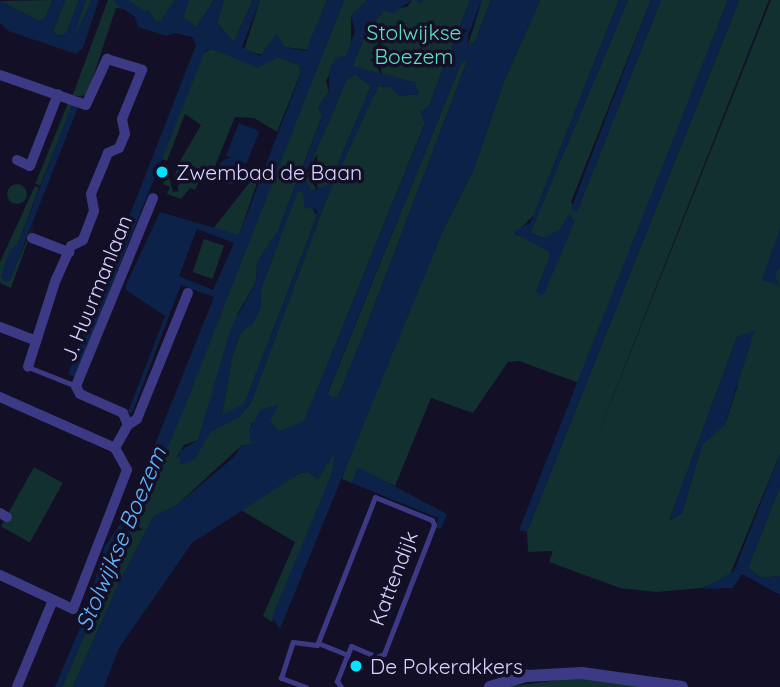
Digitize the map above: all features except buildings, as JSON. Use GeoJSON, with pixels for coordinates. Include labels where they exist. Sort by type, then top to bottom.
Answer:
{"type":"FeatureCollection","features":[{"type":"Feature","properties":{"kind":"street"},"geometry":{"type":"LineString","coordinates":[[0,75],[83,104],[107,59],[142,70],[122,119],[125,130],[121,145],[108,153],[92,194],[94,211],[86,231],[69,252],[34,340],[27,367]]}},
{"type":"Feature","properties":{"kind":"street"},"geometry":{"type":"LineString","coordinates":[[17,160],[30,166],[58,94]]}},
{"type":"Feature","properties":{"kind":"street","name":"J. Huurmanlaan"},"geometry":{"type":"LineString","coordinates":[[128,425],[123,413],[80,394],[76,386],[153,198]]}},
{"type":"Feature","properties":{"kind":"street"},"geometry":{"type":"LineString","coordinates":[[32,237],[69,252]]}},
{"type":"Feature","properties":{"kind":"street"},"geometry":{"type":"LineString","coordinates":[[115,448],[128,425],[137,419],[188,293]]}},
{"type":"Feature","properties":{"kind":"street"},"geometry":{"type":"LineString","coordinates":[[0,327],[34,340]]}},
{"type":"Feature","properties":{"kind":"street"},"geometry":{"type":"LineString","coordinates":[[0,575],[73,609],[126,478],[115,448],[1,398]]}},
{"type":"Feature","properties":{"kind":"street"},"geometry":{"type":"LineString","coordinates":[[17,687],[53,600]]}},
{"type":"Feature","properties":{"kind":"street"},"geometry":{"type":"LineString","coordinates":[[490,687],[527,676],[582,673],[682,687]]}},
{"type":"Feature","properties":{"kind":"lane"},"geometry":{"type":"LineString","coordinates":[[27,367],[76,386]]}},
{"type":"Feature","properties":{"kind":"lane","name":"Kattendijk"},"geometry":{"type":"LineString","coordinates":[[375,497],[432,520],[434,525],[384,654],[377,657],[351,646],[348,655],[318,643],[375,497]]}},
{"type":"Feature","properties":{"kind":"lane"},"geometry":{"type":"LineString","coordinates":[[306,687],[281,678],[293,642],[318,643]]}},
{"type":"Feature","properties":{"kind":"lane"},"geometry":{"type":"LineString","coordinates":[[338,686],[348,655]]}},
{"type":"Feature","properties":{"kind":"green space"},"geometry":{"type":"Polygon","coordinates":[[[53,0],[45,18],[39,21],[0,1],[53,0]]]}},
{"type":"Feature","properties":{"kind":"green space"},"geometry":{"type":"Polygon","coordinates":[[[65,0],[79,0],[66,34],[58,36],[53,31],[65,0]]]}},
{"type":"Feature","properties":{"kind":"green space"},"geometry":{"type":"Polygon","coordinates":[[[86,0],[92,0],[72,42],[71,40],[86,0]]]}},
{"type":"Feature","properties":{"kind":"green space"},"geometry":{"type":"Polygon","coordinates":[[[108,0],[175,0],[161,21],[156,22],[149,11],[116,8],[87,95],[72,97],[108,0]]]}},
{"type":"Feature","properties":{"kind":"green space"},"geometry":{"type":"Polygon","coordinates":[[[189,0],[214,0],[196,28],[183,17],[189,0]]]}},
{"type":"Feature","properties":{"kind":"green space"},"geometry":{"type":"Polygon","coordinates":[[[224,0],[253,0],[234,42],[217,23],[224,0]]]}},
{"type":"Feature","properties":{"kind":"green space"},"geometry":{"type":"Polygon","coordinates":[[[260,0],[327,0],[307,50],[284,47],[281,42],[263,55],[244,50],[260,0]]]}},
{"type":"Feature","properties":{"kind":"green space","name":"Stolwijkse Boezem"},"geometry":{"type":"Polygon","coordinates":[[[344,0],[367,0],[351,16],[351,45],[346,56],[337,58],[326,81],[329,92],[318,107],[322,116],[278,231],[257,262],[256,282],[238,313],[198,440],[184,445],[176,458],[211,431],[239,417],[251,403],[329,192],[378,86],[390,87],[400,96],[419,94],[414,82],[352,67],[366,33],[384,10],[407,7],[412,0],[470,0],[428,108],[421,111],[425,123],[304,422],[283,432],[251,423],[251,444],[241,446],[177,505],[154,516],[119,583],[73,687],[62,687],[171,438],[344,0]]]}},
{"type":"Feature","properties":{"kind":"green space"},"geometry":{"type":"Polygon","coordinates":[[[482,0],[491,0],[475,42],[468,45],[482,0]]]}},
{"type":"Feature","properties":{"kind":"green space"},"geometry":{"type":"Polygon","coordinates":[[[540,0],[619,0],[534,215],[515,234],[547,247],[551,254],[536,291],[569,215],[560,230],[545,238],[530,233],[628,0],[651,0],[571,202],[577,211],[661,0],[728,0],[579,383],[519,361],[508,362],[473,413],[431,398],[395,486],[358,468],[352,483],[342,479],[444,228],[473,171],[504,81],[540,0]]]}},
{"type":"Feature","properties":{"kind":"green space"},"geometry":{"type":"Polygon","coordinates":[[[739,0],[769,0],[585,467],[771,0],[780,0],[780,454],[729,577],[702,588],[656,592],[620,588],[549,562],[553,551],[528,552],[527,532],[739,0]],[[737,337],[669,521],[682,513],[702,445],[726,421],[738,385],[737,337]]]}},
{"type":"Feature","properties":{"kind":"green space"},"geometry":{"type":"Polygon","coordinates":[[[212,49],[232,56],[278,57],[299,65],[301,72],[277,132],[254,118],[235,117],[211,176],[179,163],[201,125],[185,114],[167,161],[161,159],[203,53],[212,49]]]}},
{"type":"Feature","properties":{"kind":"green space"},"geometry":{"type":"Polygon","coordinates":[[[468,59],[362,338],[338,397],[333,398],[327,395],[461,63],[468,59]]]}},
{"type":"Feature","properties":{"kind":"green space"},"geometry":{"type":"Polygon","coordinates":[[[355,74],[371,86],[329,185],[311,191],[304,178],[347,79],[355,74]]]}},
{"type":"Feature","properties":{"kind":"green space"},"geometry":{"type":"Polygon","coordinates":[[[68,103],[73,105],[40,186],[35,184],[68,103]]]}},
{"type":"Feature","properties":{"kind":"green space"},"geometry":{"type":"Polygon","coordinates":[[[178,168],[201,177],[195,190],[190,188],[181,199],[167,194],[170,187],[163,184],[168,173],[173,192],[179,191],[174,176],[178,168]]]}},
{"type":"Feature","properties":{"kind":"green space"},"geometry":{"type":"Polygon","coordinates":[[[253,178],[258,180],[239,235],[213,229],[253,178]]]}},
{"type":"Feature","properties":{"kind":"green space"},"geometry":{"type":"Polygon","coordinates":[[[13,184],[21,184],[27,194],[21,204],[13,204],[7,198],[7,190],[13,184]]]}},
{"type":"Feature","properties":{"kind":"green space"},"geometry":{"type":"Polygon","coordinates":[[[35,186],[39,188],[17,246],[10,250],[9,281],[35,221],[11,288],[0,283],[0,262],[35,186]]]}},
{"type":"Feature","properties":{"kind":"green space"},"geometry":{"type":"Polygon","coordinates":[[[302,190],[317,216],[244,405],[222,415],[232,357],[240,334],[261,308],[261,289],[297,192],[302,190]]]}},
{"type":"Feature","properties":{"kind":"green space"},"geometry":{"type":"Polygon","coordinates":[[[204,239],[224,246],[212,279],[193,272],[204,239]]]}},
{"type":"Feature","properties":{"kind":"green space"},"geometry":{"type":"Polygon","coordinates":[[[333,453],[337,456],[332,473],[272,622],[263,616],[295,542],[241,510],[300,473],[308,472],[318,479],[333,453]]]}},
{"type":"Feature","properties":{"kind":"green space"},"geometry":{"type":"Polygon","coordinates":[[[34,467],[63,483],[30,542],[1,526],[34,467]]]}},
{"type":"Feature","properties":{"kind":"green space"},"geometry":{"type":"Polygon","coordinates":[[[780,486],[780,576],[761,578],[748,568],[780,486]]]}},
{"type":"Feature","properties":{"kind":"green space"},"geometry":{"type":"Polygon","coordinates":[[[577,678],[658,687],[504,687],[577,678]]]}},
{"type":"Feature","properties":{"kind":"water"},"geometry":{"type":"Polygon","coordinates":[[[53,0],[65,0],[53,31],[59,36],[66,34],[79,0],[86,0],[72,42],[92,0],[99,0],[83,48],[76,54],[8,31],[0,23],[0,1],[39,21],[45,18],[53,0]]]}},
{"type":"Feature","properties":{"kind":"water","name":"Stolwijkse Boezem"},"geometry":{"type":"Polygon","coordinates":[[[175,0],[189,0],[183,17],[196,28],[214,0],[224,0],[217,23],[234,42],[253,0],[260,0],[242,47],[260,56],[277,33],[284,47],[306,51],[327,0],[344,0],[182,414],[62,687],[55,687],[84,618],[105,546],[127,514],[214,297],[181,285],[132,413],[128,412],[165,316],[126,290],[126,285],[160,212],[239,235],[301,73],[299,65],[278,57],[258,68],[212,49],[205,51],[75,377],[68,374],[196,45],[192,37],[174,33],[166,36],[138,27],[133,12],[149,11],[156,22],[161,21],[175,0]],[[197,229],[179,276],[213,290],[234,243],[197,229]]]}},
{"type":"Feature","properties":{"kind":"water"},"geometry":{"type":"Polygon","coordinates":[[[367,0],[412,0],[393,13],[383,11],[366,33],[352,66],[414,82],[419,94],[400,96],[390,87],[378,86],[329,192],[251,403],[239,417],[211,431],[195,459],[180,465],[179,451],[198,440],[231,328],[256,282],[257,262],[278,231],[309,151],[322,116],[318,107],[329,92],[329,69],[337,57],[346,56],[355,31],[351,16],[367,0]],[[355,74],[347,79],[304,178],[311,191],[329,185],[371,86],[355,74]],[[302,190],[297,193],[261,289],[261,308],[253,324],[240,333],[232,357],[222,415],[244,404],[317,217],[316,209],[305,208],[302,190]]]}},
{"type":"Feature","properties":{"kind":"water"},"geometry":{"type":"Polygon","coordinates":[[[470,0],[482,0],[468,35],[468,45],[475,42],[491,0],[540,0],[504,81],[473,171],[444,228],[280,629],[272,617],[332,473],[335,453],[318,479],[308,472],[300,473],[192,543],[119,648],[104,687],[73,687],[119,583],[154,516],[177,505],[234,457],[241,446],[251,444],[249,430],[261,409],[279,405],[270,421],[279,431],[304,421],[425,124],[420,111],[428,108],[470,0]],[[468,59],[461,63],[327,394],[333,398],[338,397],[468,59]]]}},
{"type":"Feature","properties":{"kind":"water"},"geometry":{"type":"Polygon","coordinates":[[[619,0],[628,0],[530,233],[545,238],[560,230],[569,214],[575,221],[544,294],[540,295],[536,291],[551,253],[513,232],[530,223],[534,215],[619,0]]]}},
{"type":"Feature","properties":{"kind":"water"},"geometry":{"type":"Polygon","coordinates":[[[651,0],[661,0],[577,212],[571,209],[651,0]]]}},
{"type":"Feature","properties":{"kind":"water"},"geometry":{"type":"Polygon","coordinates":[[[728,0],[739,0],[527,532],[519,530],[728,0]]]}},
{"type":"Feature","properties":{"kind":"water"},"geometry":{"type":"Polygon","coordinates":[[[75,97],[82,97],[10,280],[5,282],[1,276],[10,250],[17,246],[75,97]]]}},
{"type":"Feature","properties":{"kind":"water"},"geometry":{"type":"Polygon","coordinates":[[[239,123],[259,131],[246,164],[226,155],[239,123]]]}},
{"type":"Feature","properties":{"kind":"water"},"geometry":{"type":"Polygon","coordinates":[[[231,158],[240,162],[244,171],[240,180],[231,184],[222,180],[218,171],[222,162],[231,158]]]}},
{"type":"Feature","properties":{"kind":"water"},"geometry":{"type":"Polygon","coordinates":[[[780,228],[780,266],[775,276],[780,286],[762,280],[780,228]]]}},
{"type":"Feature","properties":{"kind":"water"},"geometry":{"type":"Polygon","coordinates":[[[755,330],[724,426],[702,445],[682,513],[669,521],[737,337],[755,330]]]}},
{"type":"Feature","properties":{"kind":"water"},"geometry":{"type":"Polygon","coordinates":[[[780,454],[780,486],[748,568],[761,578],[780,576],[780,595],[742,574],[733,588],[702,589],[734,571],[780,454]]]}},
{"type":"Feature","properties":{"kind":"water"},"geometry":{"type":"Polygon","coordinates":[[[358,467],[447,514],[441,529],[436,528],[438,518],[352,483],[358,467]]]}},
{"type":"Feature","properties":{"kind":"waterway"},"geometry":{"type":"LineString","coordinates":[[119,0],[147,19]]}},
{"type":"Feature","properties":{"kind":"place","name":"Zwembad de Baan"},"geometry":{"type":"Point","coordinates":[162,172]}},
{"type":"Feature","properties":{"kind":"place","name":"De Pokerakkers"},"geometry":{"type":"Point","coordinates":[356,666]}}]}
